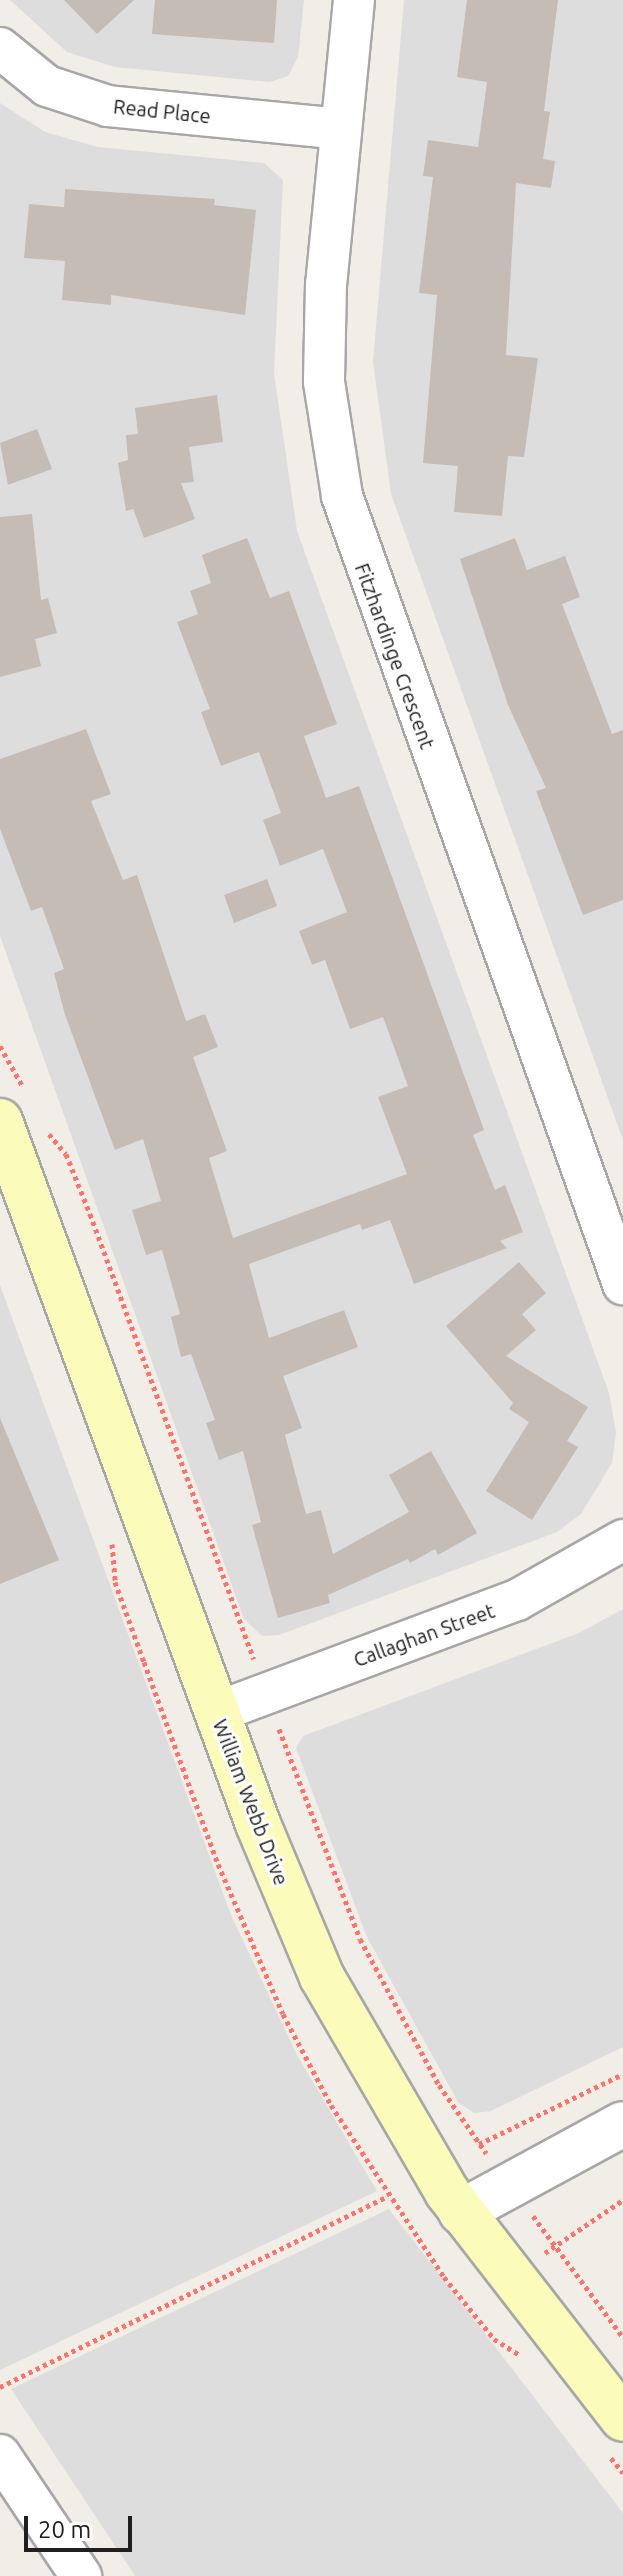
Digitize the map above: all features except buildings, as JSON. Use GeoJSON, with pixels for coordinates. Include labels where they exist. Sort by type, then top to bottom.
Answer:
{"type":"FeatureCollection","features":[{"type":"Feature","properties":{"kind":"main road","name":"William Webb Drive"},"geometry":{"type":"LineString","coordinates":[[16,1112],[217,1712],[322,1977],[402,2122],[461,2212],[623,2419]]}},
{"type":"Feature","properties":{"kind":"street","name":"Fitzhardinge Crescent"},"geometry":{"type":"LineString","coordinates":[[354,0],[341,129],[324,382],[348,527],[623,1284]]}},
{"type":"Feature","properties":{"kind":"street","name":"Read Place"},"geometry":{"type":"LineString","coordinates":[[0,48],[31,77],[65,95],[108,106],[341,129]]}},
{"type":"Feature","properties":{"kind":"street","name":"Callaghan Street"},"geometry":{"type":"LineString","coordinates":[[217,1712],[517,1600],[623,1540]]}},
{"type":"Feature","properties":{"kind":"street"},"geometry":{"type":"LineString","coordinates":[[461,2212],[623,2124]]}},
{"type":"Feature","properties":{"kind":"street"},"geometry":{"type":"LineString","coordinates":[[0,2455],[81,2576]]}},
{"type":"Feature","properties":{"kind":"path"},"geometry":{"type":"LineString","coordinates":[[0,1046],[16,1112]]}},
{"type":"Feature","properties":{"kind":"path"},"geometry":{"type":"LineString","coordinates":[[43,1124],[66,1154],[90,1214],[360,1939],[466,2127]]}},
{"type":"Feature","properties":{"kind":"path"},"geometry":{"type":"LineString","coordinates":[[479,2144],[623,2074]]}},
{"type":"Feature","properties":{"kind":"path"},"geometry":{"type":"LineString","coordinates":[[0,2387],[388,2196]]}},
{"type":"Feature","properties":{"kind":"path"},"geometry":{"type":"LineString","coordinates":[[623,2200],[555,2245],[623,2337]]}},
{"type":"Feature","properties":{"kind":"shaded area"},"geometry":{"type":"Polygon","coordinates":[[[10,0],[304,0],[298,57],[288,76],[270,82],[115,67],[67,52],[10,0]]]}},
{"type":"Feature","properties":{"kind":"shaded area"},"geometry":{"type":"Polygon","coordinates":[[[404,0],[623,0],[623,1140],[391,494],[373,362],[404,0]]]}},
{"type":"Feature","properties":{"kind":"shaded area"},"geometry":{"type":"Polygon","coordinates":[[[0,103],[45,132],[98,147],[264,163],[283,180],[274,373],[297,531],[609,1393],[616,1433],[612,1463],[581,1514],[557,1532],[279,1635],[262,1636],[244,1619],[0,936],[0,103]]]}},
{"type":"Feature","properties":{"kind":"shaded area"},"geometry":{"type":"Polygon","coordinates":[[[0,1285],[231,1915],[297,2055],[377,2191],[0,2370],[0,1285]]]}},
{"type":"Feature","properties":{"kind":"shaded area"},"geometry":{"type":"Polygon","coordinates":[[[623,1609],[623,2047],[491,2111],[474,2113],[458,2102],[367,1937],[296,1748],[303,1736],[579,1633],[623,1609]]]}},
{"type":"Feature","properties":{"kind":"shaded area"},"geometry":{"type":"Polygon","coordinates":[[[389,2209],[623,2513],[623,2576],[135,2576],[11,2389],[389,2209]]]}}]}
